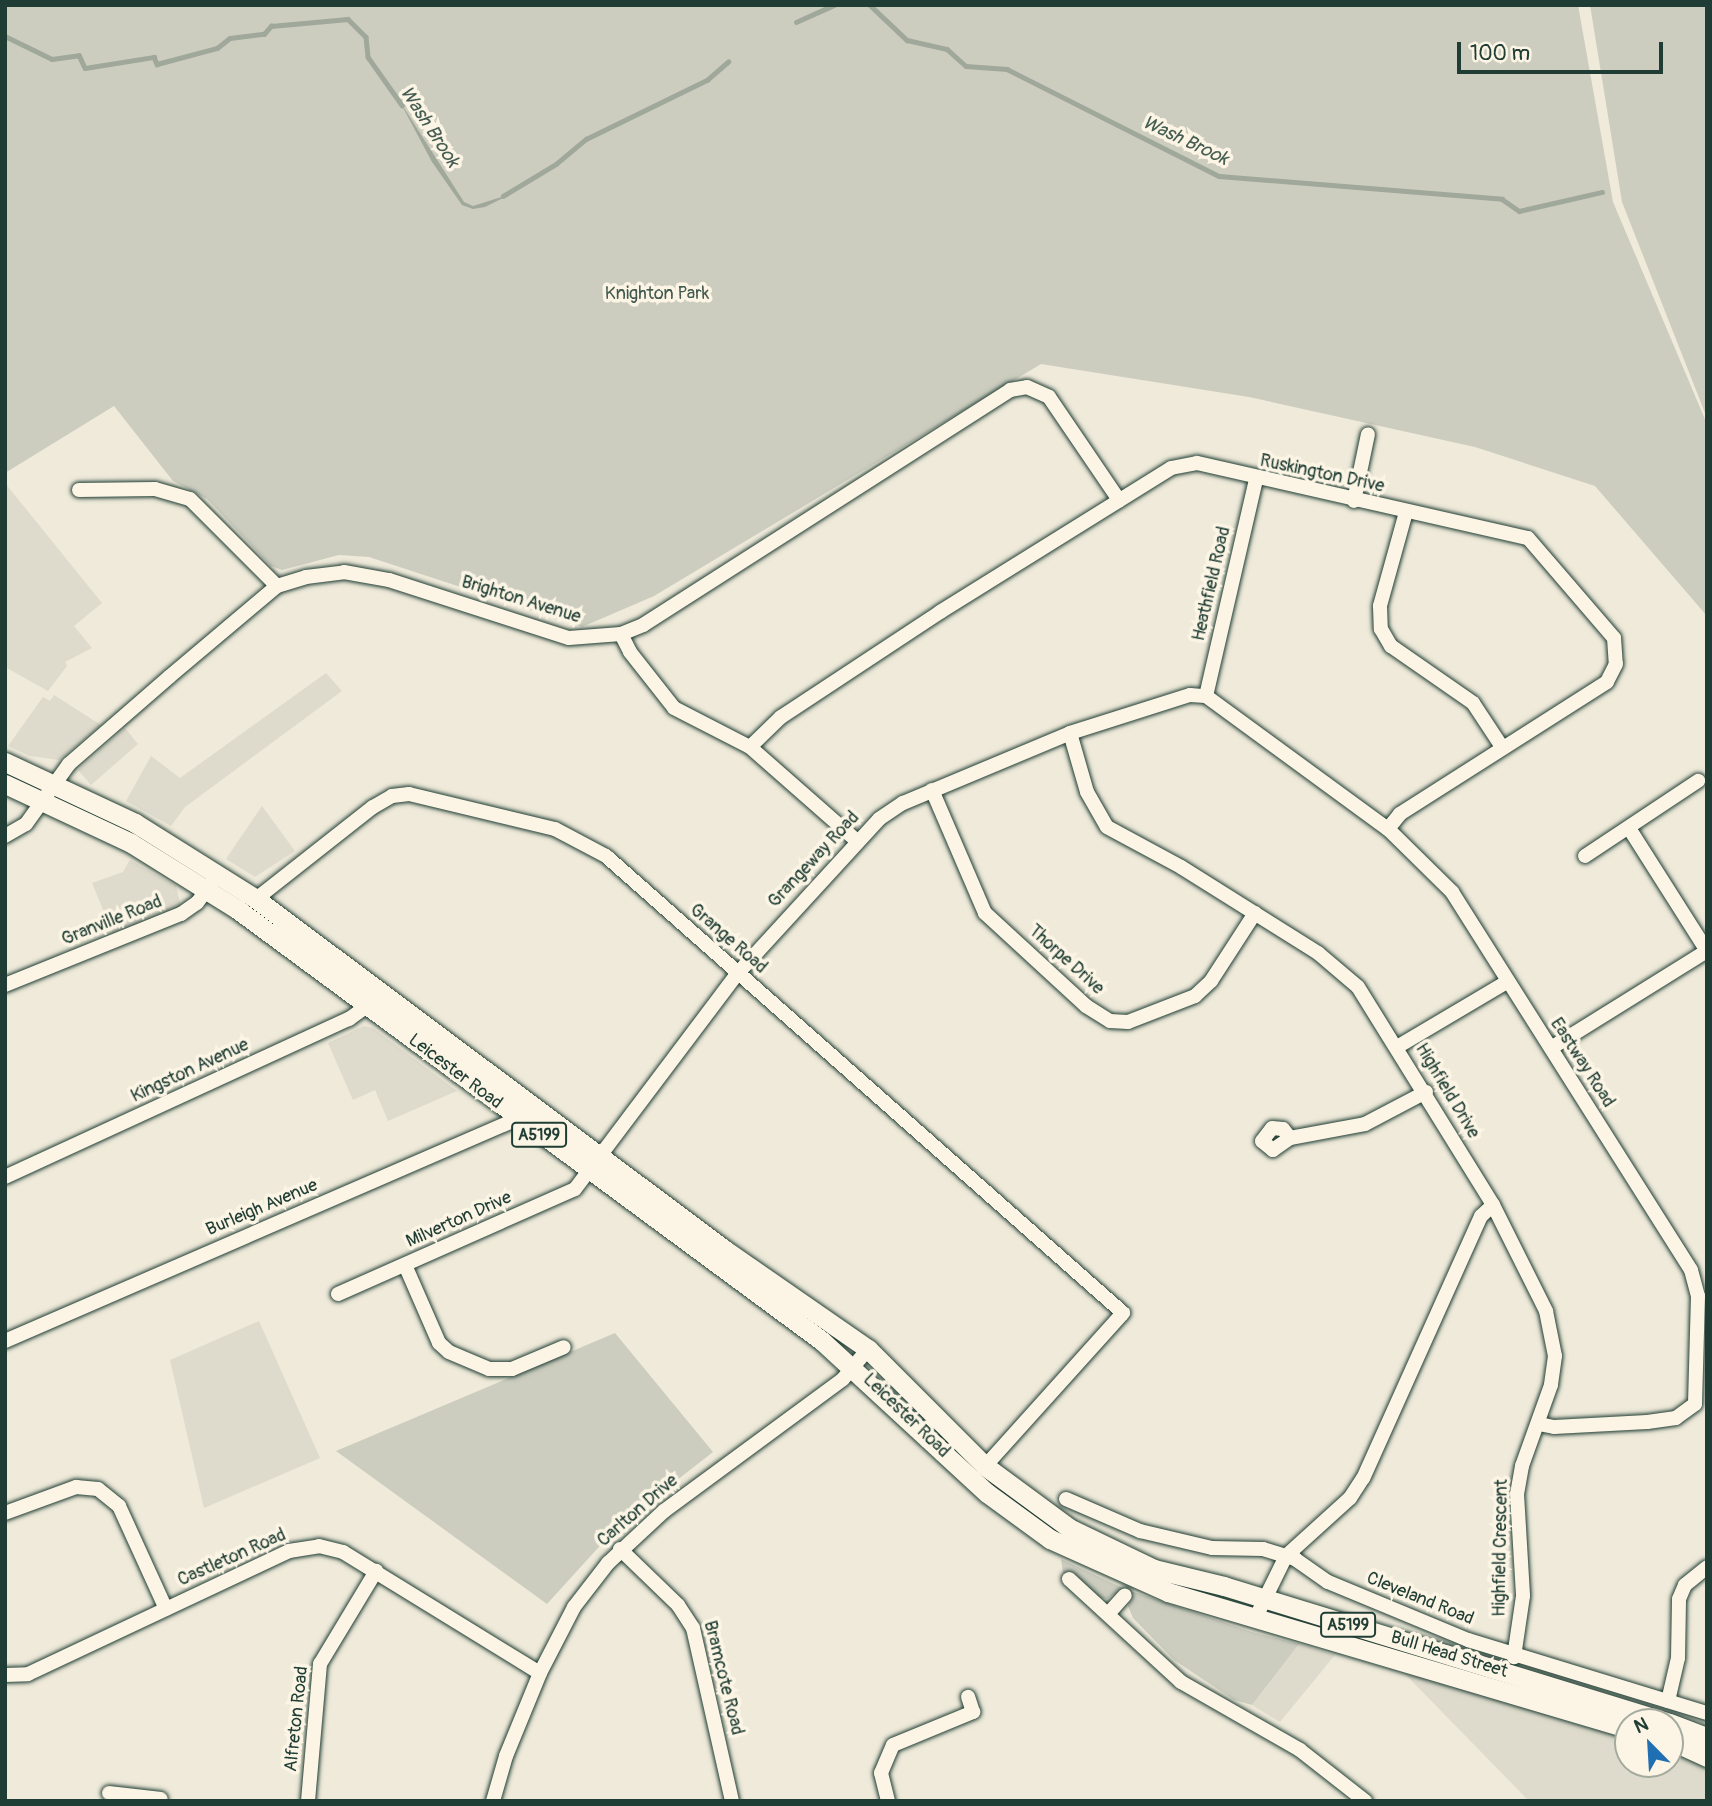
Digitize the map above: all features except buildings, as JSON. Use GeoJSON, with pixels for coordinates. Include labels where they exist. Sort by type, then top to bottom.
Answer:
{"type":"FeatureCollection","features":[{"type":"Feature","properties":{"kind":"main road","name":"Leicester Road"},"geometry":{"type":"LineString","coordinates":[[5,762],[135,823],[213,881],[369,1008],[521,1109],[854,1367],[987,1493],[1041,1533]]}},
{"type":"Feature","properties":{"kind":"main road","name":"Leicester Road"},"geometry":{"type":"LineString","coordinates":[[5,784],[256,899],[383,991],[521,1109]]}},
{"type":"Feature","properties":{"kind":"main road","name":"Leicester Road"},"geometry":{"type":"LineString","coordinates":[[593,1163],[868,1349],[985,1466],[1039,1509]]}},
{"type":"Feature","properties":{"kind":"main road","name":"Bull Head Street"},"geometry":{"type":"LineString","coordinates":[[1039,1509],[1126,1557],[1258,1609],[1614,1723]]}},
{"type":"Feature","properties":{"kind":"main road","name":"Bull Head Street"},"geometry":{"type":"LineString","coordinates":[[1041,1533],[1129,1578],[1258,1609],[1614,1708]]}},
{"type":"Feature","properties":{"kind":"main road","name":"Bull Head Street"},"geometry":{"type":"LineString","coordinates":[[1684,1729],[1707,1737]]}},
{"type":"Feature","properties":{"kind":"main road"},"geometry":{"type":"LineString","coordinates":[[1684,1746],[1707,1757]]}},
{"type":"Feature","properties":{"kind":"street","name":"Brighton Avenue"},"geometry":{"type":"LineString","coordinates":[[5,836],[26,824],[39,800],[98,738],[277,586],[344,572],[389,580],[569,638],[621,634],[652,620],[1010,390],[1027,387],[1049,397],[1119,500]]}},
{"type":"Feature","properties":{"kind":"street"},"geometry":{"type":"LineString","coordinates":[[1354,501],[1368,434]]}},
{"type":"Feature","properties":{"kind":"street","name":"Ruskington Drive"},"geometry":{"type":"LineString","coordinates":[[750,747],[781,717],[1119,500],[1171,468],[1197,463],[1256,480],[1528,538],[1614,638],[1616,664],[1607,682],[1400,814],[1388,829]]}},
{"type":"Feature","properties":{"kind":"street","name":"Heathfield Road"},"geometry":{"type":"LineString","coordinates":[[1206,696],[1256,480]]}},
{"type":"Feature","properties":{"kind":"street"},"geometry":{"type":"LineString","coordinates":[[79,490],[155,489],[190,499],[277,586]]}},
{"type":"Feature","properties":{"kind":"street"},"geometry":{"type":"LineString","coordinates":[[1406,512],[1380,606],[1381,629],[1391,646],[1473,703],[1503,747]]}},
{"type":"Feature","properties":{"kind":"street"},"geometry":{"type":"LineString","coordinates":[[621,634],[630,652],[674,708],[750,747],[857,841]]}},
{"type":"Feature","properties":{"kind":"street","name":"Grangeway Road"},"geometry":{"type":"LineString","coordinates":[[593,1163],[738,973],[879,819],[932,790],[1070,733],[1190,695],[1206,696]]}},
{"type":"Feature","properties":{"kind":"street","name":"Eastway Road"},"geometry":{"type":"LineString","coordinates":[[1206,696],[1388,829],[1452,892],[1692,1270],[1698,1296],[1695,1404],[1676,1418],[1647,1422],[1554,1427],[1538,1424]]}},
{"type":"Feature","properties":{"kind":"street","name":"Highfield Drive"},"geometry":{"type":"LineString","coordinates":[[1070,733],[1087,792],[1107,827],[1318,953],[1358,987],[1426,1092],[1493,1205]]}},
{"type":"Feature","properties":{"kind":"street"},"geometry":{"type":"LineString","coordinates":[[1585,856],[1698,781]]}},
{"type":"Feature","properties":{"kind":"street","name":"Thorpe Drive"},"geometry":{"type":"LineString","coordinates":[[932,790],[985,912],[1086,1006],[1110,1021],[1128,1022],[1195,996],[1211,981],[1255,913]]}},
{"type":"Feature","properties":{"kind":"street","name":"Grange Road"},"geometry":{"type":"LineString","coordinates":[[256,899],[373,807],[392,796],[426,796],[555,829],[584,840],[1123,1313],[985,1466]]}},
{"type":"Feature","properties":{"kind":"street"},"geometry":{"type":"LineString","coordinates":[[1551,1048],[1707,951],[1629,828]]}},
{"type":"Feature","properties":{"kind":"street","name":"Granville Road"},"geometry":{"type":"LineString","coordinates":[[5,985],[181,914],[213,881]]}},
{"type":"Feature","properties":{"kind":"street"},"geometry":{"type":"LineString","coordinates":[[1397,1047],[1507,982]]}},
{"type":"Feature","properties":{"kind":"street","name":"Kingston Avenue"},"geometry":{"type":"LineString","coordinates":[[5,1177],[369,1008],[383,991]]}},
{"type":"Feature","properties":{"kind":"street"},"geometry":{"type":"LineString","coordinates":[[1290,1138],[1365,1124],[1426,1092]]}},
{"type":"Feature","properties":{"kind":"street","name":"Burleigh Avenue"},"geometry":{"type":"LineString","coordinates":[[5,1341],[521,1109]]}},
{"type":"Feature","properties":{"kind":"street","name":"Milverton Drive"},"geometry":{"type":"LineString","coordinates":[[338,1294],[575,1189],[593,1163]]}},
{"type":"Feature","properties":{"kind":"street"},"geometry":{"type":"LineString","coordinates":[[1258,1609],[1286,1556],[1350,1498],[1363,1478],[1482,1216],[1493,1205]]}},
{"type":"Feature","properties":{"kind":"street","name":"Highfield Crescent"},"geometry":{"type":"LineString","coordinates":[[1493,1205],[1546,1311],[1555,1356],[1551,1385],[1522,1466],[1517,1493],[1523,1596],[1514,1657]]}},
{"type":"Feature","properties":{"kind":"street"},"geometry":{"type":"LineString","coordinates":[[405,1265],[439,1343],[449,1352],[489,1369],[512,1369],[564,1347]]}},
{"type":"Feature","properties":{"kind":"street"},"geometry":{"type":"LineString","coordinates":[[1692,1270],[1707,1266]]}},
{"type":"Feature","properties":{"kind":"street","name":"Carlton Drive"},"geometry":{"type":"LineString","coordinates":[[493,1801],[506,1756],[540,1673],[575,1607],[620,1549],[854,1367],[868,1349]]}},
{"type":"Feature","properties":{"kind":"street"},"geometry":{"type":"LineString","coordinates":[[5,1513],[76,1487],[98,1489],[119,1506],[166,1609]]}},
{"type":"Feature","properties":{"kind":"street"},"geometry":{"type":"LineString","coordinates":[[1066,1499],[1140,1531],[1212,1548],[1263,1549],[1286,1556]]}},
{"type":"Feature","properties":{"kind":"street","name":"Castleton Road"},"geometry":{"type":"LineString","coordinates":[[5,1675],[28,1674],[305,1547],[343,1552],[540,1673]]}},
{"type":"Feature","properties":{"kind":"street","name":"Bramcote Road"},"geometry":{"type":"LineString","coordinates":[[620,1549],[678,1605],[693,1628],[732,1801]]}},
{"type":"Feature","properties":{"kind":"street","name":"Cleveland Road"},"geometry":{"type":"LineString","coordinates":[[1286,1556],[1328,1582],[1514,1657],[1707,1713]]}},
{"type":"Feature","properties":{"kind":"street"},"geometry":{"type":"LineString","coordinates":[[1668,1701],[1678,1658],[1679,1599],[1685,1584],[1707,1567]]}},
{"type":"Feature","properties":{"kind":"street","name":"Alfreton Road"},"geometry":{"type":"LineString","coordinates":[[308,1801],[320,1664],[376,1571]]}},
{"type":"Feature","properties":{"kind":"street"},"geometry":{"type":"LineString","coordinates":[[1069,1579],[1181,1682],[1300,1750],[1365,1801]]}},
{"type":"Feature","properties":{"kind":"street"},"geometry":{"type":"LineString","coordinates":[[1108,1614],[1125,1595]]}},
{"type":"Feature","properties":{"kind":"street"},"geometry":{"type":"LineString","coordinates":[[888,1801],[881,1773],[892,1745],[976,1718],[968,1697]]}},
{"type":"Feature","properties":{"kind":"street"},"geometry":{"type":"LineString","coordinates":[[109,1793],[134,1798],[161,1799]]}},
{"type":"Feature","properties":{"kind":"shaded area"},"geometry":{"type":"Polygon","coordinates":[[[399,100],[464,202],[473,206],[511,194],[485,207],[473,209],[462,205],[432,162],[399,100]]]}},
{"type":"Feature","properties":{"kind":"shaded area"},"geometry":{"type":"Polygon","coordinates":[[[5,483],[102,603],[74,626],[92,648],[65,662],[67,666],[48,691],[5,667],[5,483]]]}},
{"type":"Feature","properties":{"kind":"shaded area"},"geometry":{"type":"Polygon","coordinates":[[[326,673],[342,691],[185,807],[171,826],[126,801],[151,756],[180,778],[326,673]]]}},
{"type":"Feature","properties":{"kind":"shaded area"},"geometry":{"type":"Polygon","coordinates":[[[54,695],[101,725],[59,760],[30,756],[8,746],[43,697],[50,701],[54,695]]]}},
{"type":"Feature","properties":{"kind":"shaded area"},"geometry":{"type":"Polygon","coordinates":[[[125,728],[138,744],[91,785],[78,770],[125,728]]]}},
{"type":"Feature","properties":{"kind":"shaded area"},"geometry":{"type":"Polygon","coordinates":[[[262,806],[295,851],[255,877],[226,859],[262,806]]]}},
{"type":"Feature","properties":{"kind":"shaded area"},"geometry":{"type":"Polygon","coordinates":[[[130,860],[176,886],[181,907],[113,934],[92,883],[123,872],[130,860]]]}},
{"type":"Feature","properties":{"kind":"shaded area"},"geometry":{"type":"Polygon","coordinates":[[[364,1026],[373,1028],[457,1091],[388,1121],[375,1090],[353,1100],[328,1043],[364,1026]]]}},
{"type":"Feature","properties":{"kind":"shaded area"},"geometry":{"type":"Polygon","coordinates":[[[259,1321],[320,1458],[204,1508],[170,1360],[259,1321]]]}},
{"type":"Feature","properties":{"kind":"shaded area"},"geometry":{"type":"Polygon","coordinates":[[[1299,1644],[1335,1655],[1280,1722],[1252,1705],[1299,1644]]]}},
{"type":"Feature","properties":{"kind":"shaded area"},"geometry":{"type":"Polygon","coordinates":[[[1404,1673],[1561,1712],[1614,1731],[1614,1778],[1684,1778],[1684,1756],[1697,1761],[1707,1770],[1707,1801],[1529,1801],[1404,1673]]]}},
{"type":"Feature","properties":{"kind":"green space","name":"Knighton Park"},"geometry":{"type":"Polygon","coordinates":[[[5,5],[1578,5],[1613,202],[1707,424],[1707,616],[1595,486],[1475,447],[1249,397],[1041,364],[654,596],[582,627],[369,557],[339,555],[282,570],[271,566],[207,499],[173,481],[114,406],[5,473],[5,5]]]}},
{"type":"Feature","properties":{"kind":"green space"},"geometry":{"type":"Polygon","coordinates":[[[1590,5],[1707,5],[1707,418],[1622,202],[1590,5]]]}},
{"type":"Feature","properties":{"kind":"green space"},"geometry":{"type":"Polygon","coordinates":[[[615,1333],[713,1452],[617,1527],[547,1604],[336,1451],[615,1333]]]}},
{"type":"Feature","properties":{"kind":"green space"},"geometry":{"type":"Polygon","coordinates":[[[1061,1559],[1123,1588],[1107,1599],[1097,1597],[1073,1572],[1064,1580],[1061,1559]]]}},
{"type":"Feature","properties":{"kind":"green space"},"geometry":{"type":"Polygon","coordinates":[[[1125,1589],[1252,1632],[1299,1644],[1252,1705],[1234,1700],[1174,1660],[1133,1618],[1128,1606],[1132,1596],[1125,1589]]]}},
{"type":"Feature","properties":{"kind":"waterway","name":"Wash Brook"},"geometry":{"type":"LineString","coordinates":[[796,22],[834,5]]}},
{"type":"Feature","properties":{"kind":"waterway","name":"Wash Brook"},"geometry":{"type":"LineString","coordinates":[[870,5],[907,40],[947,49],[966,66],[1007,69],[1219,176],[1502,199],[1519,211],[1602,192]]}},
{"type":"Feature","properties":{"kind":"waterway","name":"Wash Brook"},"geometry":{"type":"LineString","coordinates":[[5,36],[52,59],[79,55],[85,68],[154,57],[157,64],[217,48],[230,38],[264,34],[271,26],[348,19],[366,37],[368,57],[402,105]]}},
{"type":"Feature","properties":{"kind":"waterway","name":"Wash Brook"},"geometry":{"type":"LineString","coordinates":[[503,196],[556,164],[586,139],[707,80],[728,62]]}}]}
